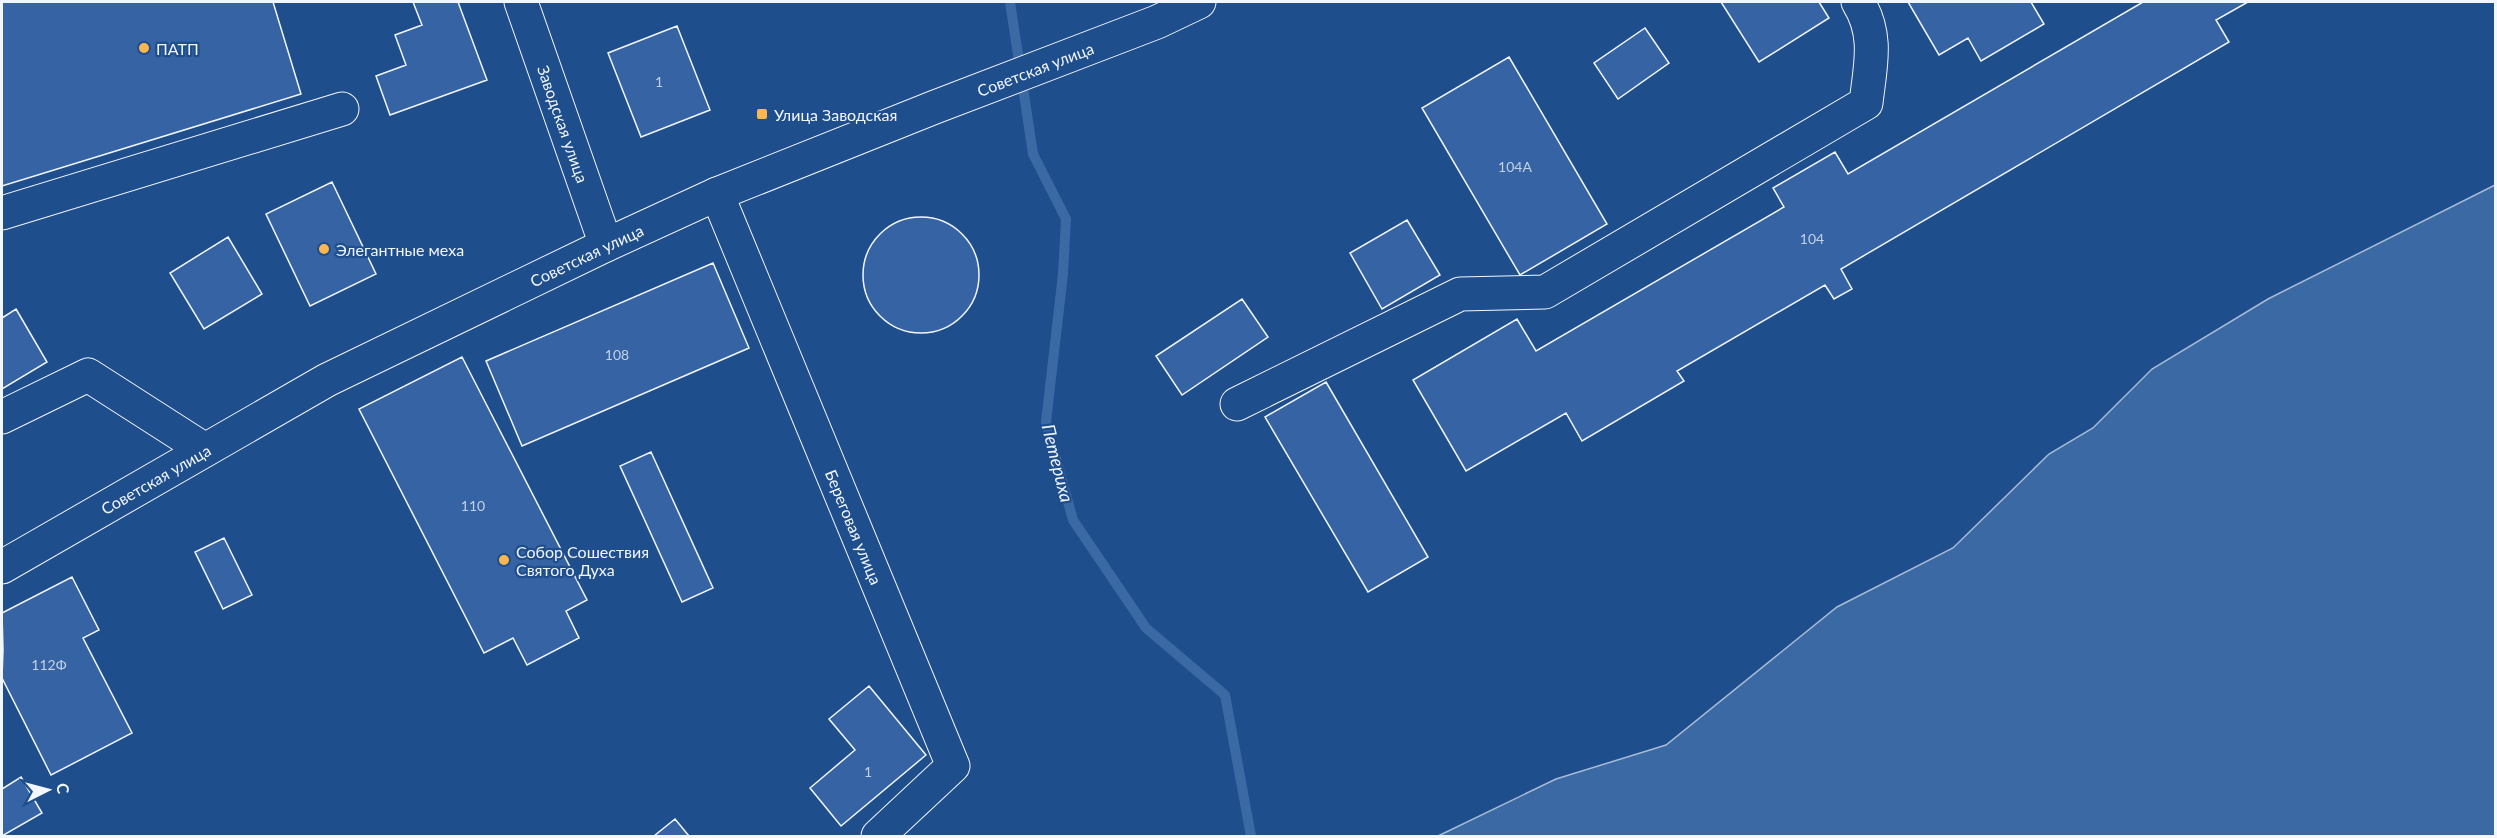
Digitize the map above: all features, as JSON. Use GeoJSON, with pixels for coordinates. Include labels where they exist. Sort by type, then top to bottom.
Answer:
{"type":"FeatureCollection","features":[{"type":"Feature","properties":{"kind":"main road","name":"Заводская улица"},"geometry":{"type":"LineString","coordinates":[[521,2],[606,245]]}},
{"type":"Feature","properties":{"kind":"main road","name":"Советская улица"},"geometry":{"type":"LineString","coordinates":[[2,567],[327,380],[606,245],[717,194],[935,106],[1157,22],[1199,2]]}},
{"type":"Feature","properties":{"kind":"main road"},"geometry":{"type":"LineString","coordinates":[[1237,404],[1460,294],[1545,292],[1866,103],[1873,46],[1866,14],[1858,2]]}},
{"type":"Feature","properties":{"kind":"main road"},"geometry":{"type":"LineString","coordinates":[[2,213],[342,109]]}},
{"type":"Feature","properties":{"kind":"main road","name":"Береговая улица"},"geometry":{"type":"LineString","coordinates":[[717,194],[952,766],[878,837]]}},
{"type":"Feature","properties":{"kind":"main road"},"geometry":{"type":"LineString","coordinates":[[2,417],[88,375],[205,450]]}},
{"type":"Feature","properties":{"kind":"water"},"geometry":{"type":"Polygon","coordinates":[[[2495,185],[2495,836],[1438,836],[1556,779],[1666,745],[1837,607],[1953,548],[2049,454],[2093,428],[2152,369],[2268,299],[2495,185]]]}},
{"type":"Feature","properties":{"kind":"building","name":"ПАТП"},"geometry":{"type":"Polygon","coordinates":[[[2,2],[273,2],[301,94],[2,186],[2,2]]]}},
{"type":"Feature","properties":{"kind":"building"},"geometry":{"type":"Polygon","coordinates":[[[413,2],[458,2],[487,80],[390,115],[376,76],[406,65],[395,35],[422,25],[413,2]]]}},
{"type":"Feature","properties":{"kind":"building"},"geometry":{"type":"Polygon","coordinates":[[[1721,2],[1819,2],[1829,18],[1759,62],[1721,2]]]}},
{"type":"Feature","properties":{"kind":"building"},"geometry":{"type":"Polygon","coordinates":[[[1908,2],[2031,2],[2044,24],[1981,61],[1968,38],[1939,55],[1908,2]]]}},
{"type":"Feature","properties":{"kind":"building"},"geometry":{"type":"Polygon","coordinates":[[[2143,2],[2248,2],[2216,20],[2229,42],[1841,269],[1852,289],[1834,299],[1825,285],[1677,371],[1684,381],[1582,441],[1566,413],[1466,471],[1413,380],[1517,319],[1536,351],[1784,207],[1773,188],[1835,152],[1848,174],[2143,2]]]}},
{"type":"Feature","properties":{"kind":"building"},"geometry":{"type":"Polygon","coordinates":[[[677,26],[710,110],[641,137],[608,53],[677,26]]]}},
{"type":"Feature","properties":{"kind":"building"},"geometry":{"type":"Polygon","coordinates":[[[1645,28],[1669,63],[1618,99],[1594,63],[1645,28]]]}},
{"type":"Feature","properties":{"kind":"building"},"geometry":{"type":"Polygon","coordinates":[[[1509,57],[1607,224],[1520,275],[1422,108],[1509,57]]]}},
{"type":"Feature","properties":{"kind":"building","name":"Элегантные меха"},"geometry":{"type":"Polygon","coordinates":[[[332,182],[376,274],[310,306],[266,214],[332,182]]]}},
{"type":"Feature","properties":{"kind":"building"},"geometry":{"type":"Polygon","coordinates":[[[921,217],[943,221],[962,234],[975,253],[979,275],[975,297],[962,316],[943,329],[921,333],[899,329],[880,316],[867,297],[863,275],[867,253],[880,234],[899,221],[921,217]]]}},
{"type":"Feature","properties":{"kind":"building"},"geometry":{"type":"Polygon","coordinates":[[[1407,220],[1440,275],[1382,309],[1350,253],[1407,220]]]}},
{"type":"Feature","properties":{"kind":"building"},"geometry":{"type":"Polygon","coordinates":[[[228,237],[262,294],[204,329],[170,273],[228,237]]]}},
{"type":"Feature","properties":{"kind":"building"},"geometry":{"type":"Polygon","coordinates":[[[713,263],[749,348],[522,446],[486,361],[713,263]]]}},
{"type":"Feature","properties":{"kind":"building"},"geometry":{"type":"Polygon","coordinates":[[[1242,299],[1268,337],[1182,395],[1156,356],[1242,299]]]}},
{"type":"Feature","properties":{"kind":"building"},"geometry":{"type":"Polygon","coordinates":[[[16,309],[47,362],[2,389],[2,318],[16,309]]]}},
{"type":"Feature","properties":{"kind":"building"},"geometry":{"type":"Polygon","coordinates":[[[462,357],[587,600],[566,611],[579,638],[527,665],[513,638],[484,653],[359,409],[462,357]]]}},
{"type":"Feature","properties":{"kind":"building"},"geometry":{"type":"Polygon","coordinates":[[[1326,382],[1428,557],[1368,592],[1265,417],[1326,382]]]}},
{"type":"Feature","properties":{"kind":"building"},"geometry":{"type":"Polygon","coordinates":[[[651,452],[713,588],[682,602],[620,466],[651,452]]]}},
{"type":"Feature","properties":{"kind":"building"},"geometry":{"type":"Polygon","coordinates":[[[224,538],[252,595],[223,609],[195,552],[224,538]]]}},
{"type":"Feature","properties":{"kind":"building"},"geometry":{"type":"Polygon","coordinates":[[[72,577],[99,630],[83,638],[132,733],[51,775],[2,678],[2,613],[72,577]]]}},
{"type":"Feature","properties":{"kind":"building"},"geometry":{"type":"Polygon","coordinates":[[[869,686],[926,755],[841,826],[810,788],[855,750],[829,719],[869,686]]]}},
{"type":"Feature","properties":{"kind":"building"},"geometry":{"type":"Polygon","coordinates":[[[21,777],[42,813],[2,836],[2,789],[21,777]]]}},
{"type":"Feature","properties":{"kind":"building"},"geometry":{"type":"Polygon","coordinates":[[[675,819],[689,836],[654,836],[675,819]]]}},
{"type":"Feature","properties":{"kind":"waterway","name":"Петериха"},"geometry":{"type":"LineString","coordinates":[[1010,2],[1033,154],[1066,219],[1063,274],[1046,422],[1073,520],[1146,628],[1225,695],[1251,836]]}},
{"type":"Feature","properties":{"kind":"place","name":"ПАТП"},"geometry":{"type":"Point","coordinates":[144,48]}},
{"type":"Feature","properties":{"kind":"place","name":"Улица Заводская"},"geometry":{"type":"Point","coordinates":[762,114]}},
{"type":"Feature","properties":{"kind":"place","name":"Элегантные меха"},"geometry":{"type":"Point","coordinates":[324,249]}},
{"type":"Feature","properties":{"kind":"place","name":"Собор Сошествия Святого Духа"},"geometry":{"type":"Point","coordinates":[504,560]}}]}
